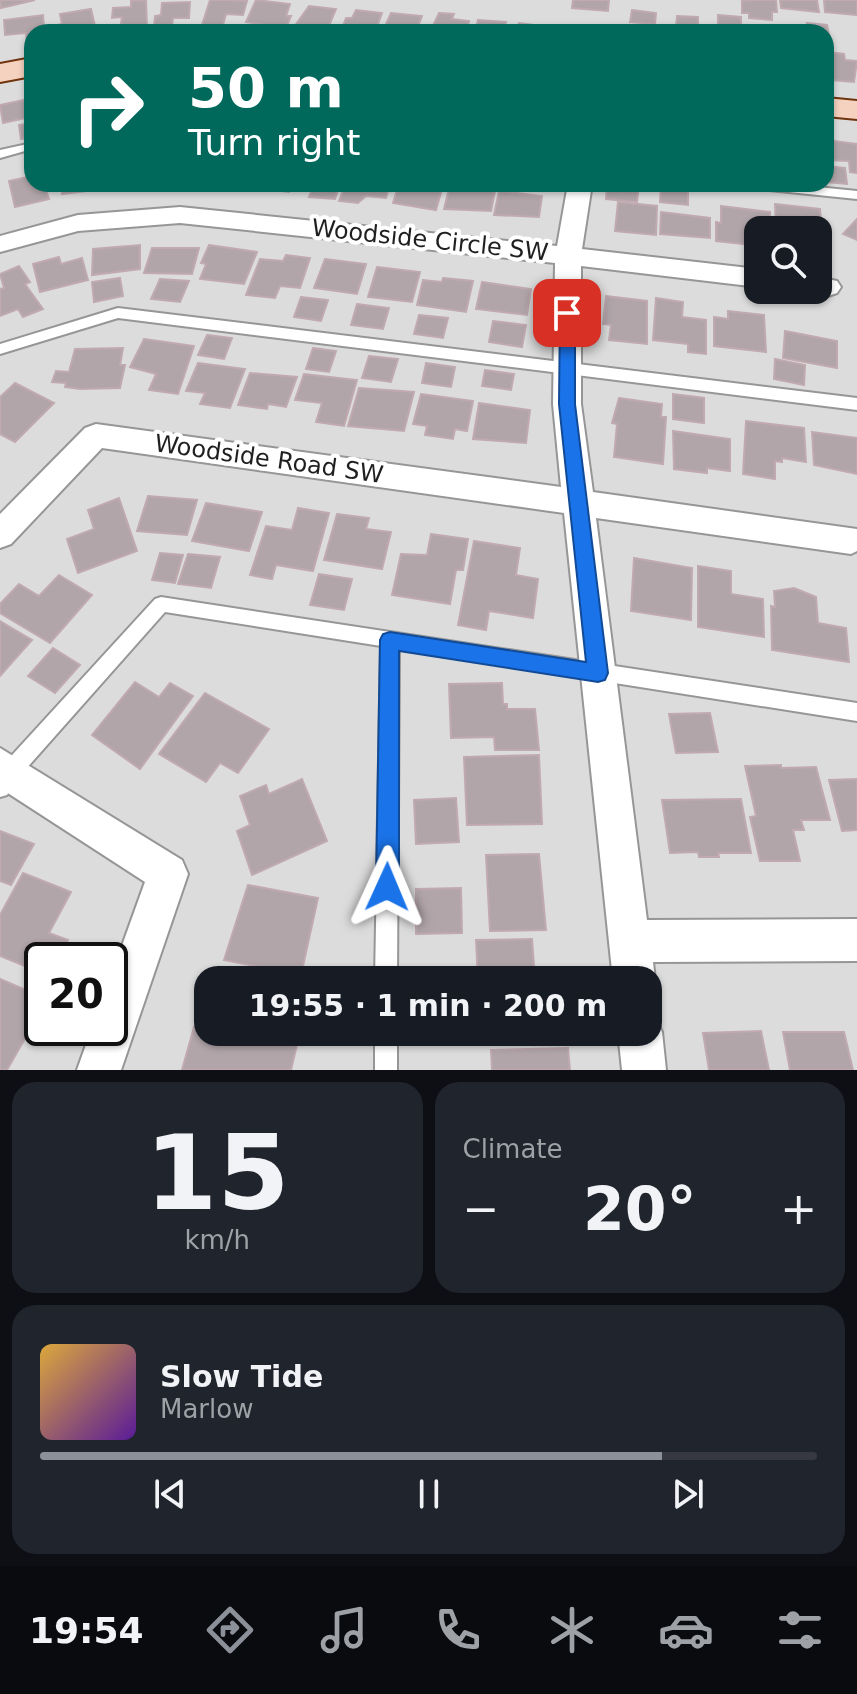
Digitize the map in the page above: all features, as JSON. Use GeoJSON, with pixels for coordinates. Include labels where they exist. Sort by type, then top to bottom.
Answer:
{"type":"FeatureCollection","features":[{"type":"Feature","properties":{"kind":"street"},"geometry":{"type":"LineString","coordinates":[[0,73],[24,68]]}},
{"type":"Feature","properties":{"kind":"street"},"geometry":{"type":"LineString","coordinates":[[834,108],[857,110]]}},
{"type":"Feature","properties":{"kind":"street"},"geometry":{"type":"LineString","coordinates":[[579,192],[568,256],[744,276]]}},
{"type":"Feature","properties":{"kind":"street","name":"Woodside Circle SW"},"geometry":{"type":"LineString","coordinates":[[0,244],[78,223],[180,215],[568,256],[566,370],[578,501],[632,960]]}},
{"type":"Feature","properties":{"kind":"street","name":"Woodside Road SW"},"geometry":{"type":"LineString","coordinates":[[0,535],[96,436],[578,501]]}},
{"type":"Feature","properties":{"kind":"street"},"geometry":{"type":"LineString","coordinates":[[578,501],[851,540]]}},
{"type":"Feature","properties":{"kind":"street"},"geometry":{"type":"LineString","coordinates":[[3,775],[168,874],[99,1070]]}},
{"type":"Feature","properties":{"kind":"street"},"geometry":{"type":"LineString","coordinates":[[632,960],[857,940]]}},
{"type":"Feature","properties":{"kind":"street"},"geometry":{"type":"LineString","coordinates":[[641,1046],[644,1070]]}},
{"type":"Feature","properties":{"kind":"lane"},"geometry":{"type":"LineString","coordinates":[[0,154],[24,148]]}},
{"type":"Feature","properties":{"kind":"lane"},"geometry":{"type":"LineString","coordinates":[[828,192],[857,195]]}},
{"type":"Feature","properties":{"kind":"lane"},"geometry":{"type":"LineString","coordinates":[[0,349],[118,313],[857,404]]}},
{"type":"Feature","properties":{"kind":"lane"},"geometry":{"type":"LineString","coordinates":[[3,775],[161,604],[857,712]]}},
{"type":"Feature","properties":{"kind":"lane"},"geometry":{"type":"LineString","coordinates":[[386,966],[390,640]]}},
{"type":"Feature","properties":{"kind":"lane"},"geometry":{"type":"LineString","coordinates":[[386,1046],[386,1070]]}},
{"type":"Feature","properties":{"kind":"shaded area"},"geometry":{"type":"Polygon","coordinates":[[[0,0],[857,0],[857,1070],[0,1070],[0,0]]]}},
{"type":"Feature","properties":{"kind":"building"},"geometry":{"type":"Polygon","coordinates":[[[0,0],[35,0],[1,8],[0,0]]]}},
{"type":"Feature","properties":{"kind":"building"},"geometry":{"type":"Polygon","coordinates":[[[146,0],[147,24],[121,24],[122,17],[112,18],[113,8],[131,7],[131,1],[146,0]]]}},
{"type":"Feature","properties":{"kind":"building"},"geometry":{"type":"Polygon","coordinates":[[[210,0],[247,1],[243,15],[226,14],[223,24],[202,24],[210,0]]]}},
{"type":"Feature","properties":{"kind":"building"},"geometry":{"type":"Polygon","coordinates":[[[256,0],[290,4],[286,16],[291,16],[288,24],[246,22],[256,0]]]}},
{"type":"Feature","properties":{"kind":"building"},"geometry":{"type":"Polygon","coordinates":[[[573,0],[609,0],[608,11],[572,8],[573,0]]]}},
{"type":"Feature","properties":{"kind":"building"},"geometry":{"type":"Polygon","coordinates":[[[776,0],[777,12],[772,12],[772,20],[749,18],[749,13],[742,13],[742,1],[776,0]]]}},
{"type":"Feature","properties":{"kind":"building"},"geometry":{"type":"Polygon","coordinates":[[[780,0],[817,0],[819,12],[781,8],[780,0]]]}},
{"type":"Feature","properties":{"kind":"building"},"geometry":{"type":"Polygon","coordinates":[[[824,0],[857,0],[857,15],[825,12],[824,0]]]}},
{"type":"Feature","properties":{"kind":"building"},"geometry":{"type":"Polygon","coordinates":[[[190,2],[189,18],[173,18],[172,24],[154,24],[155,16],[161,15],[162,3],[190,2]]]}},
{"type":"Feature","properties":{"kind":"building"},"geometry":{"type":"Polygon","coordinates":[[[309,6],[336,9],[330,24],[296,24],[309,6]]]}},
{"type":"Feature","properties":{"kind":"building"},"geometry":{"type":"Polygon","coordinates":[[[91,9],[95,24],[62,24],[60,14],[91,9]]]}},
{"type":"Feature","properties":{"kind":"building"},"geometry":{"type":"Polygon","coordinates":[[[356,10],[382,13],[378,24],[344,24],[346,18],[352,18],[356,10]]]}},
{"type":"Feature","properties":{"kind":"building"},"geometry":{"type":"Polygon","coordinates":[[[632,10],[656,13],[655,24],[630,22],[632,10]]]}},
{"type":"Feature","properties":{"kind":"building"},"geometry":{"type":"Polygon","coordinates":[[[391,13],[422,16],[419,24],[386,24],[391,13]]]}},
{"type":"Feature","properties":{"kind":"building"},"geometry":{"type":"Polygon","coordinates":[[[439,13],[454,14],[452,19],[469,21],[468,24],[434,24],[439,13]]]}},
{"type":"Feature","properties":{"kind":"building"},"geometry":{"type":"Polygon","coordinates":[[[43,15],[44,24],[24,24],[24,33],[5,35],[4,20],[43,15]]]}},
{"type":"Feature","properties":{"kind":"building"},"geometry":{"type":"Polygon","coordinates":[[[718,15],[741,17],[741,24],[718,24],[718,15]]]}},
{"type":"Feature","properties":{"kind":"building"},"geometry":{"type":"Polygon","coordinates":[[[677,16],[698,17],[698,24],[676,24],[677,16]]]}},
{"type":"Feature","properties":{"kind":"building"},"geometry":{"type":"Polygon","coordinates":[[[478,20],[506,22],[506,24],[477,24],[478,20]]]}},
{"type":"Feature","properties":{"kind":"building"},"geometry":{"type":"Polygon","coordinates":[[[834,53],[844,54],[845,60],[857,61],[854,82],[834,80],[834,53]]]}},
{"type":"Feature","properties":{"kind":"building"},"geometry":{"type":"Polygon","coordinates":[[[24,100],[24,118],[3,123],[0,105],[24,100]]]}},
{"type":"Feature","properties":{"kind":"building"},"geometry":{"type":"Polygon","coordinates":[[[24,124],[24,138],[21,139],[19,125],[24,124]]]}},
{"type":"Feature","properties":{"kind":"building"},"geometry":{"type":"Polygon","coordinates":[[[834,141],[857,144],[857,173],[850,172],[849,161],[834,160],[834,141]]]}},
{"type":"Feature","properties":{"kind":"building"},"geometry":{"type":"Polygon","coordinates":[[[834,167],[845,168],[847,184],[834,183],[834,167]]]}},
{"type":"Feature","properties":{"kind":"building"},"geometry":{"type":"Polygon","coordinates":[[[24,178],[24,192],[47,192],[49,199],[15,207],[9,181],[24,178]]]}},
{"type":"Feature","properties":{"kind":"building"},"geometry":{"type":"Polygon","coordinates":[[[311,192],[337,192],[335,199],[309,197],[311,192]]]}},
{"type":"Feature","properties":{"kind":"building"},"geometry":{"type":"Polygon","coordinates":[[[343,192],[388,192],[386,198],[366,196],[358,203],[339,201],[343,192]]]}},
{"type":"Feature","properties":{"kind":"building"},"geometry":{"type":"Polygon","coordinates":[[[396,192],[441,192],[436,210],[393,203],[396,192]]]}},
{"type":"Feature","properties":{"kind":"building"},"geometry":{"type":"Polygon","coordinates":[[[448,192],[495,192],[491,211],[444,209],[448,192]]]}},
{"type":"Feature","properties":{"kind":"building"},"geometry":{"type":"Polygon","coordinates":[[[499,192],[542,196],[539,217],[494,215],[499,192]]]}},
{"type":"Feature","properties":{"kind":"building"},"geometry":{"type":"Polygon","coordinates":[[[606,192],[638,192],[637,202],[606,199],[606,192]]]}},
{"type":"Feature","properties":{"kind":"building"},"geometry":{"type":"Polygon","coordinates":[[[661,192],[688,192],[688,205],[660,202],[661,192]]]}},
{"type":"Feature","properties":{"kind":"building"},"geometry":{"type":"Polygon","coordinates":[[[618,202],[657,206],[656,235],[615,231],[618,202]]]}},
{"type":"Feature","properties":{"kind":"building"},"geometry":{"type":"Polygon","coordinates":[[[775,204],[820,209],[821,216],[775,216],[775,204]]]}},
{"type":"Feature","properties":{"kind":"building"},"geometry":{"type":"Polygon","coordinates":[[[721,206],[770,212],[770,216],[744,216],[744,244],[716,241],[716,222],[721,223],[721,206]]]}},
{"type":"Feature","properties":{"kind":"building"},"geometry":{"type":"Polygon","coordinates":[[[661,212],[710,218],[710,238],[660,234],[661,212]]]}},
{"type":"Feature","properties":{"kind":"building"},"geometry":{"type":"Polygon","coordinates":[[[857,219],[857,240],[843,234],[857,219]]]}},
{"type":"Feature","properties":{"kind":"building"},"geometry":{"type":"Polygon","coordinates":[[[140,245],[140,269],[92,275],[93,249],[140,245]]]}},
{"type":"Feature","properties":{"kind":"building"},"geometry":{"type":"Polygon","coordinates":[[[209,245],[257,252],[244,284],[200,279],[206,264],[201,263],[209,245]]]}},
{"type":"Feature","properties":{"kind":"building"},"geometry":{"type":"Polygon","coordinates":[[[152,248],[199,248],[192,274],[144,273],[152,248]]]}},
{"type":"Feature","properties":{"kind":"building"},"geometry":{"type":"Polygon","coordinates":[[[286,255],[310,258],[300,288],[280,286],[275,298],[246,295],[260,259],[283,261],[286,255]]]}},
{"type":"Feature","properties":{"kind":"building"},"geometry":{"type":"Polygon","coordinates":[[[59,257],[61,264],[82,258],[88,280],[40,292],[33,264],[59,257]]]}},
{"type":"Feature","properties":{"kind":"building"},"geometry":{"type":"Polygon","coordinates":[[[325,259],[366,264],[357,294],[314,288],[325,259]]]}},
{"type":"Feature","properties":{"kind":"building"},"geometry":{"type":"Polygon","coordinates":[[[19,266],[30,282],[25,284],[43,309],[23,317],[18,309],[0,316],[0,289],[4,288],[0,274],[19,266]]]}},
{"type":"Feature","properties":{"kind":"building"},"geometry":{"type":"Polygon","coordinates":[[[377,267],[420,272],[412,302],[368,297],[377,267]]]}},
{"type":"Feature","properties":{"kind":"building"},"geometry":{"type":"Polygon","coordinates":[[[120,278],[123,296],[94,302],[92,282],[120,278]]]}},
{"type":"Feature","properties":{"kind":"building"},"geometry":{"type":"Polygon","coordinates":[[[443,278],[473,281],[466,312],[417,305],[423,280],[442,282],[443,278]]]}},
{"type":"Feature","properties":{"kind":"building"},"geometry":{"type":"Polygon","coordinates":[[[160,279],[189,281],[180,302],[151,299],[160,279]]]}},
{"type":"Feature","properties":{"kind":"building"},"geometry":{"type":"Polygon","coordinates":[[[482,282],[531,289],[527,315],[476,309],[482,282]]]}},
{"type":"Feature","properties":{"kind":"building"},"geometry":{"type":"Polygon","coordinates":[[[606,296],[647,301],[647,344],[609,340],[611,325],[603,324],[606,296]]]}},
{"type":"Feature","properties":{"kind":"building"},"geometry":{"type":"Polygon","coordinates":[[[301,297],[328,300],[321,321],[294,317],[301,297]]]}},
{"type":"Feature","properties":{"kind":"building"},"geometry":{"type":"Polygon","coordinates":[[[656,298],[683,302],[682,317],[706,320],[706,354],[688,352],[688,344],[653,340],[656,298]]]}},
{"type":"Feature","properties":{"kind":"building"},"geometry":{"type":"Polygon","coordinates":[[[357,304],[389,308],[383,329],[351,325],[357,304]]]}},
{"type":"Feature","properties":{"kind":"building"},"geometry":{"type":"Polygon","coordinates":[[[728,311],[764,315],[766,352],[714,346],[714,317],[728,319],[728,311]]]}},
{"type":"Feature","properties":{"kind":"building"},"geometry":{"type":"Polygon","coordinates":[[[419,315],[448,318],[443,338],[414,334],[419,315]]]}},
{"type":"Feature","properties":{"kind":"building"},"geometry":{"type":"Polygon","coordinates":[[[493,321],[526,325],[522,347],[489,342],[493,321]]]}},
{"type":"Feature","properties":{"kind":"building"},"geometry":{"type":"Polygon","coordinates":[[[785,331],[837,341],[837,368],[783,358],[785,331]]]}},
{"type":"Feature","properties":{"kind":"building"},"geometry":{"type":"Polygon","coordinates":[[[207,335],[232,338],[224,359],[198,355],[207,335]]]}},
{"type":"Feature","properties":{"kind":"building"},"geometry":{"type":"Polygon","coordinates":[[[144,339],[194,346],[178,394],[149,390],[156,374],[130,367],[144,339]]]}},
{"type":"Feature","properties":{"kind":"building"},"geometry":{"type":"Polygon","coordinates":[[[123,348],[120,365],[125,365],[120,388],[80,389],[65,387],[66,383],[52,382],[56,371],[69,372],[75,349],[123,348]]]}},
{"type":"Feature","properties":{"kind":"building"},"geometry":{"type":"Polygon","coordinates":[[[313,348],[336,351],[329,372],[306,369],[313,348]]]}},
{"type":"Feature","properties":{"kind":"building"},"geometry":{"type":"Polygon","coordinates":[[[369,356],[398,359],[391,382],[362,378],[369,356]]]}},
{"type":"Feature","properties":{"kind":"building"},"geometry":{"type":"Polygon","coordinates":[[[775,359],[805,365],[804,385],[774,379],[775,359]]]}},
{"type":"Feature","properties":{"kind":"building"},"geometry":{"type":"Polygon","coordinates":[[[198,363],[245,369],[230,408],[200,404],[205,393],[186,391],[198,363]]]}},
{"type":"Feature","properties":{"kind":"building"},"geometry":{"type":"Polygon","coordinates":[[[426,363],[455,367],[451,387],[422,383],[426,363]]]}},
{"type":"Feature","properties":{"kind":"building"},"geometry":{"type":"Polygon","coordinates":[[[485,370],[514,374],[511,390],[482,386],[485,370]]]}},
{"type":"Feature","properties":{"kind":"building"},"geometry":{"type":"Polygon","coordinates":[[[250,373],[297,377],[286,407],[268,404],[267,409],[238,405],[250,373]]]}},
{"type":"Feature","properties":{"kind":"building"},"geometry":{"type":"Polygon","coordinates":[[[304,374],[357,380],[344,426],[316,422],[322,403],[295,400],[304,374]]]}},
{"type":"Feature","properties":{"kind":"building"},"geometry":{"type":"Polygon","coordinates":[[[15,383],[54,403],[15,442],[0,434],[0,397],[15,383]]]}},
{"type":"Feature","properties":{"kind":"building"},"geometry":{"type":"Polygon","coordinates":[[[359,388],[414,392],[404,431],[348,426],[359,388]]]}},
{"type":"Feature","properties":{"kind":"building"},"geometry":{"type":"Polygon","coordinates":[[[421,394],[473,401],[467,431],[455,429],[453,439],[425,435],[427,426],[413,424],[421,394]]]}},
{"type":"Feature","properties":{"kind":"building"},"geometry":{"type":"Polygon","coordinates":[[[673,394],[704,398],[704,423],[673,419],[673,394]]]}},
{"type":"Feature","properties":{"kind":"building"},"geometry":{"type":"Polygon","coordinates":[[[619,398],[662,404],[661,417],[666,417],[663,464],[614,457],[617,424],[612,423],[619,398]]]}},
{"type":"Feature","properties":{"kind":"building"},"geometry":{"type":"Polygon","coordinates":[[[479,403],[530,410],[526,443],[473,439],[479,403]]]}},
{"type":"Feature","properties":{"kind":"building"},"geometry":{"type":"Polygon","coordinates":[[[746,421],[804,428],[806,462],[782,458],[782,462],[775,461],[775,479],[743,474],[746,421]]]}},
{"type":"Feature","properties":{"kind":"building"},"geometry":{"type":"Polygon","coordinates":[[[673,431],[730,439],[730,471],[707,468],[707,473],[674,469],[673,431]]]}},
{"type":"Feature","properties":{"kind":"building"},"geometry":{"type":"Polygon","coordinates":[[[812,432],[857,438],[857,474],[814,465],[812,432]]]}},
{"type":"Feature","properties":{"kind":"building"},"geometry":{"type":"Polygon","coordinates":[[[148,496],[197,500],[187,535],[137,531],[148,496]]]}},
{"type":"Feature","properties":{"kind":"building"},"geometry":{"type":"Polygon","coordinates":[[[119,498],[137,551],[78,573],[67,539],[94,529],[88,510],[119,498]]]}},
{"type":"Feature","properties":{"kind":"building"},"geometry":{"type":"Polygon","coordinates":[[[206,503],[262,512],[249,551],[192,541],[206,503]]]}},
{"type":"Feature","properties":{"kind":"building"},"geometry":{"type":"Polygon","coordinates":[[[298,508],[329,513],[313,571],[276,565],[272,579],[250,575],[266,526],[292,530],[298,508]]]}},
{"type":"Feature","properties":{"kind":"building"},"geometry":{"type":"Polygon","coordinates":[[[337,514],[369,518],[366,529],[391,532],[382,569],[324,560],[337,514]]]}},
{"type":"Feature","properties":{"kind":"building"},"geometry":{"type":"Polygon","coordinates":[[[431,534],[468,539],[463,570],[456,570],[450,604],[392,595],[401,554],[427,555],[431,534]]]}},
{"type":"Feature","properties":{"kind":"building"},"geometry":{"type":"Polygon","coordinates":[[[474,541],[520,548],[516,575],[538,579],[533,618],[489,611],[486,630],[458,625],[474,541]]]}},
{"type":"Feature","properties":{"kind":"building"},"geometry":{"type":"Polygon","coordinates":[[[160,553],[183,555],[175,583],[152,580],[160,553]]]}},
{"type":"Feature","properties":{"kind":"building"},"geometry":{"type":"Polygon","coordinates":[[[188,554],[220,557],[211,588],[178,584],[188,554]]]}},
{"type":"Feature","properties":{"kind":"building"},"geometry":{"type":"Polygon","coordinates":[[[634,558],[692,568],[691,620],[631,611],[634,558]]]}},
{"type":"Feature","properties":{"kind":"building"},"geometry":{"type":"Polygon","coordinates":[[[698,566],[731,571],[731,594],[763,599],[764,637],[698,627],[698,566]]]}},
{"type":"Feature","properties":{"kind":"building"},"geometry":{"type":"Polygon","coordinates":[[[319,574],[352,579],[344,610],[310,605],[319,574]]]}},
{"type":"Feature","properties":{"kind":"building"},"geometry":{"type":"Polygon","coordinates":[[[59,575],[92,595],[50,643],[0,613],[0,604],[19,584],[39,596],[59,575]]]}},
{"type":"Feature","properties":{"kind":"building"},"geometry":{"type":"Polygon","coordinates":[[[794,588],[816,597],[818,623],[846,628],[849,662],[772,650],[771,606],[775,607],[774,591],[794,588]]]}},
{"type":"Feature","properties":{"kind":"building"},"geometry":{"type":"Polygon","coordinates":[[[0,621],[32,640],[0,676],[0,621]]]}},
{"type":"Feature","properties":{"kind":"building"},"geometry":{"type":"Polygon","coordinates":[[[53,648],[80,665],[55,693],[28,676],[53,648]]]}},
{"type":"Feature","properties":{"kind":"building"},"geometry":{"type":"Polygon","coordinates":[[[135,682],[159,697],[170,683],[193,696],[140,769],[92,735],[135,682]]]}},
{"type":"Feature","properties":{"kind":"building"},"geometry":{"type":"Polygon","coordinates":[[[502,683],[503,704],[507,704],[507,709],[535,709],[539,750],[495,750],[494,737],[451,738],[449,684],[502,683]]]}},
{"type":"Feature","properties":{"kind":"building"},"geometry":{"type":"Polygon","coordinates":[[[205,693],[269,729],[238,773],[220,763],[206,782],[159,754],[205,693]]]}},
{"type":"Feature","properties":{"kind":"building"},"geometry":{"type":"Polygon","coordinates":[[[710,713],[718,752],[676,753],[669,714],[710,713]]]}},
{"type":"Feature","properties":{"kind":"building"},"geometry":{"type":"Polygon","coordinates":[[[539,755],[542,824],[467,825],[464,757],[539,755]]]}},
{"type":"Feature","properties":{"kind":"building"},"geometry":{"type":"Polygon","coordinates":[[[781,765],[781,768],[816,767],[830,820],[801,820],[804,830],[793,830],[800,861],[760,861],[750,817],[756,816],[745,766],[781,765]]]}},
{"type":"Feature","properties":{"kind":"building"},"geometry":{"type":"Polygon","coordinates":[[[302,779],[327,841],[252,875],[237,831],[250,825],[240,796],[266,785],[269,794],[302,779]]]}},
{"type":"Feature","properties":{"kind":"building"},"geometry":{"type":"Polygon","coordinates":[[[857,779],[857,830],[842,831],[829,780],[857,779]]]}},
{"type":"Feature","properties":{"kind":"building"},"geometry":{"type":"Polygon","coordinates":[[[456,798],[459,842],[416,844],[414,800],[456,798]]]}},
{"type":"Feature","properties":{"kind":"building"},"geometry":{"type":"Polygon","coordinates":[[[741,799],[751,853],[718,853],[719,857],[699,857],[698,852],[670,853],[662,800],[741,799]]]}},
{"type":"Feature","properties":{"kind":"building"},"geometry":{"type":"Polygon","coordinates":[[[0,831],[34,844],[11,885],[0,881],[0,831]]]}},
{"type":"Feature","properties":{"kind":"building"},"geometry":{"type":"Polygon","coordinates":[[[539,854],[546,930],[490,931],[486,855],[539,854]]]}},
{"type":"Feature","properties":{"kind":"building"},"geometry":{"type":"Polygon","coordinates":[[[23,873],[71,892],[49,933],[67,942],[24,942],[24,966],[0,956],[0,915],[23,873]]]}},
{"type":"Feature","properties":{"kind":"building"},"geometry":{"type":"Polygon","coordinates":[[[248,885],[318,898],[303,966],[255,966],[224,960],[248,885]]]}},
{"type":"Feature","properties":{"kind":"building"},"geometry":{"type":"Polygon","coordinates":[[[461,888],[462,933],[416,934],[416,889],[461,888]]]}},
{"type":"Feature","properties":{"kind":"building"},"geometry":{"type":"Polygon","coordinates":[[[532,939],[534,966],[477,966],[476,940],[532,939]]]}},
{"type":"Feature","properties":{"kind":"building"},"geometry":{"type":"Polygon","coordinates":[[[0,979],[24,989],[24,1040],[7,1070],[0,1070],[0,979]]]}},
{"type":"Feature","properties":{"kind":"building"},"geometry":{"type":"Polygon","coordinates":[[[194,1027],[194,1046],[297,1046],[291,1070],[182,1070],[194,1027]]]}},
{"type":"Feature","properties":{"kind":"building"},"geometry":{"type":"Polygon","coordinates":[[[761,1031],[769,1070],[709,1070],[703,1033],[761,1031]]]}},
{"type":"Feature","properties":{"kind":"building"},"geometry":{"type":"Polygon","coordinates":[[[783,1032],[844,1032],[853,1070],[790,1070],[783,1032]]]}},
{"type":"Feature","properties":{"kind":"building"},"geometry":{"type":"Polygon","coordinates":[[[568,1048],[570,1070],[492,1070],[491,1050],[568,1048]]]}},
{"type":"Feature","properties":{"kind":"route"},"geometry":{"type":"LineString","coordinates":[[387,887],[390,640],[598,673],[567,404],[567,313]]}}]}
